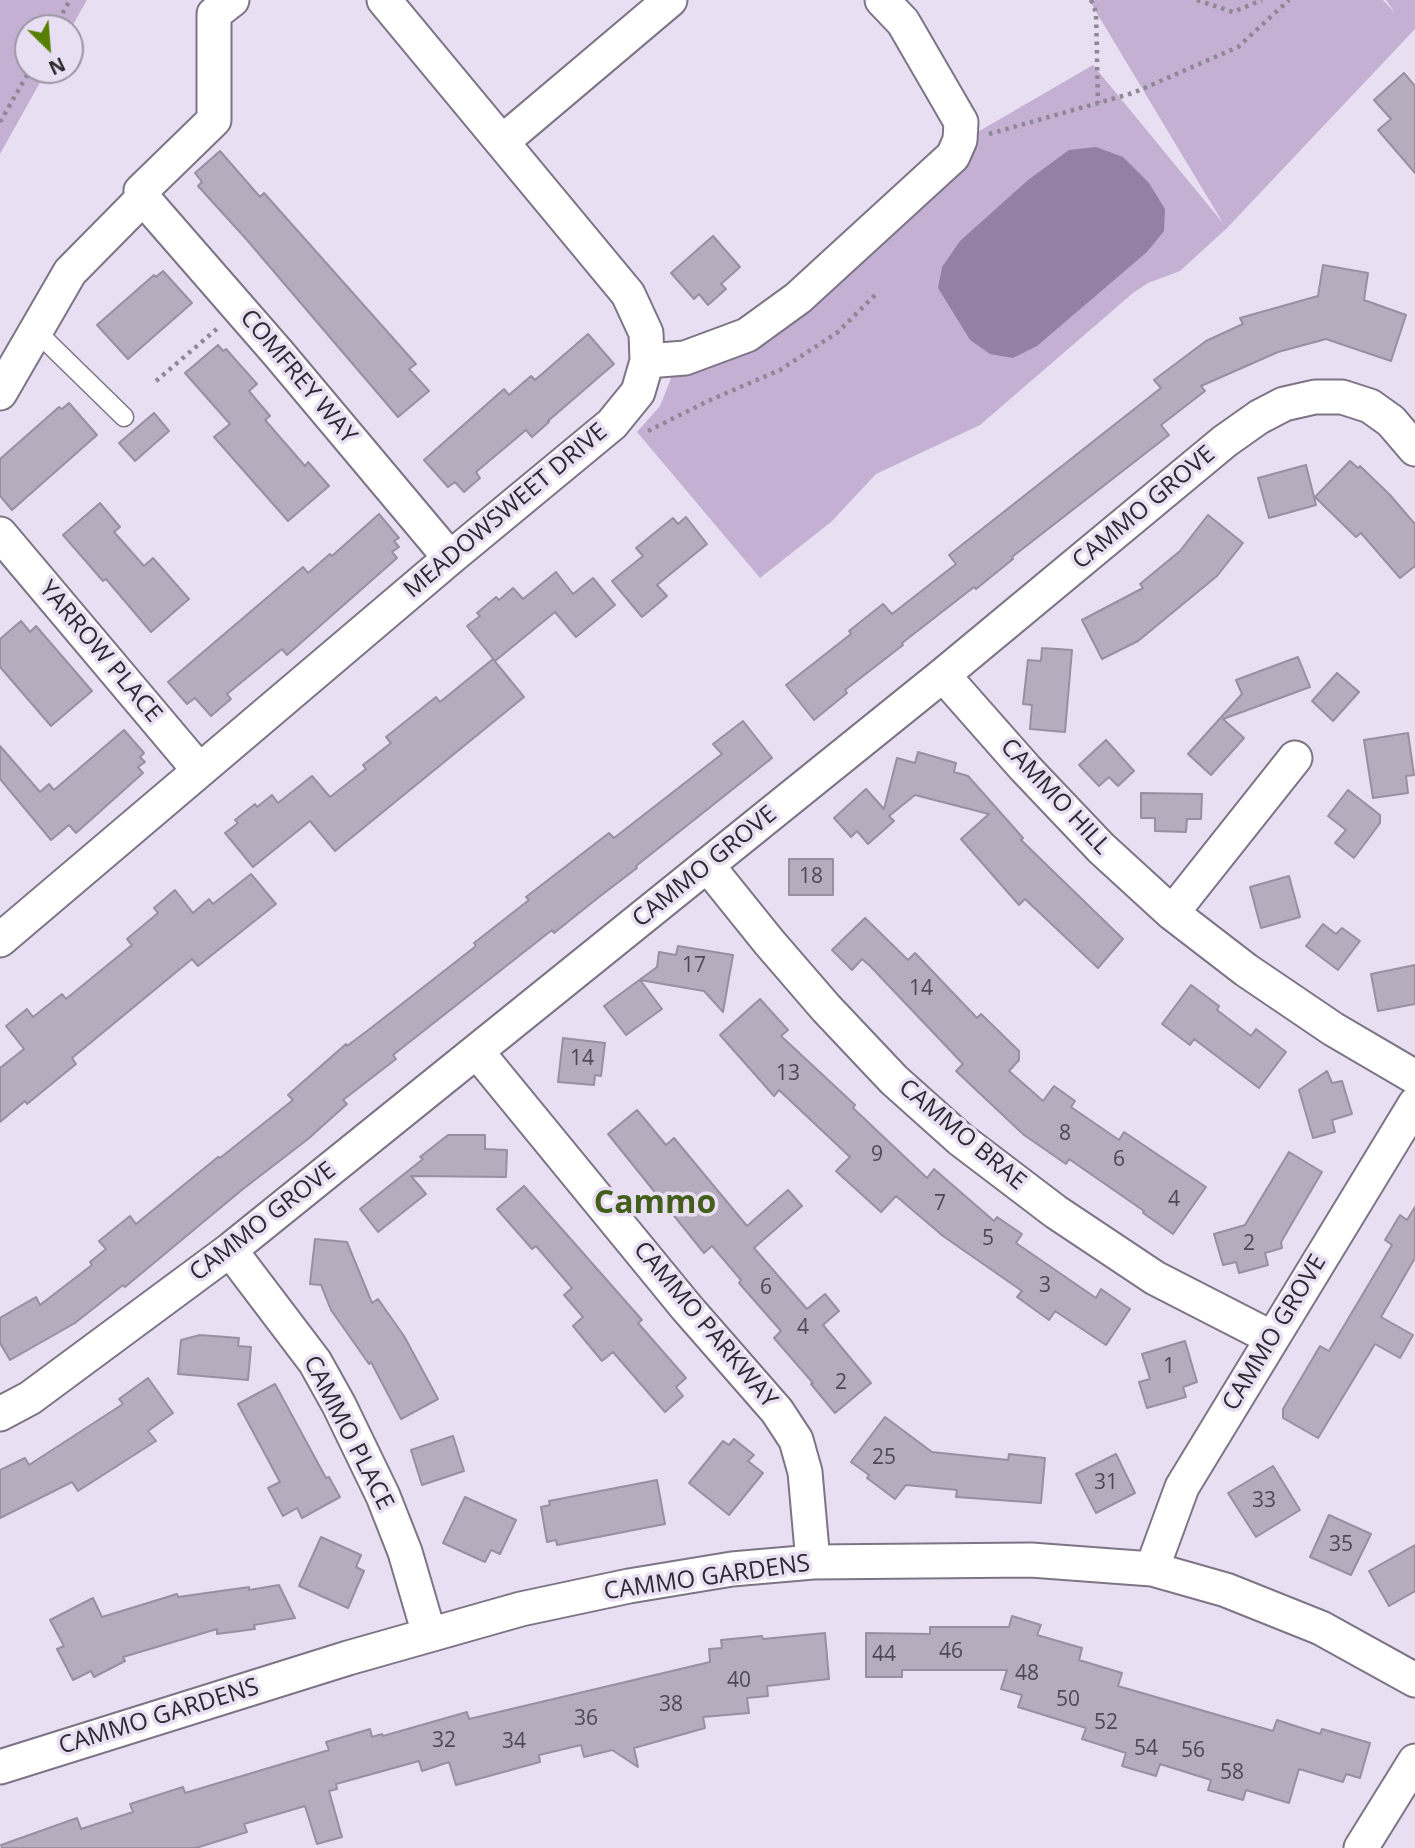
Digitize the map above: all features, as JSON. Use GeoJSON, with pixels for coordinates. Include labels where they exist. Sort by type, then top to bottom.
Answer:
{"type":"FeatureCollection","features":[{"type":"Feature","properties":{"kind":"street"},"geometry":{"type":"LineString","coordinates":[[0,393],[70,272],[143,198],[141,191],[214,120],[214,14],[232,0]]}},
{"type":"Feature","properties":{"kind":"street","name":"MEADOWSWEET DRIVE"},"geometry":{"type":"LineString","coordinates":[[0,940],[612,424],[638,392],[647,361],[646,333],[628,294],[384,0]]}},
{"type":"Feature","properties":{"kind":"street"},"geometry":{"type":"LineString","coordinates":[[502,142],[670,0]]}},
{"type":"Feature","properties":{"kind":"street"},"geometry":{"type":"LineString","coordinates":[[647,361],[685,358],[747,335],[798,298],[953,156],[960,140],[961,122],[904,22],[882,0]]}},
{"type":"Feature","properties":{"kind":"street","name":"COMFREY WAY"},"geometry":{"type":"LineString","coordinates":[[143,198],[450,558]]}},
{"type":"Feature","properties":{"kind":"street","name":"CAMMO GROVE"},"geometry":{"type":"LineString","coordinates":[[0,1413],[30,1398],[230,1250],[478,1053],[943,676],[1225,441],[1259,417],[1284,404],[1315,397],[1342,397],[1370,406],[1391,421],[1415,449]]}},
{"type":"Feature","properties":{"kind":"street","name":"YARROW PLACE"},"geometry":{"type":"LineString","coordinates":[[0,534],[200,770]]}},
{"type":"Feature","properties":{"kind":"street","name":"CAMMO HILL"},"geometry":{"type":"LineString","coordinates":[[943,676],[1101,848],[1172,913],[1278,992],[1333,1029],[1415,1077]]}},
{"type":"Feature","properties":{"kind":"street"},"geometry":{"type":"LineString","coordinates":[[1172,913],[1296,759]]}},
{"type":"Feature","properties":{"kind":"street","name":"CAMMO BRAE"},"geometry":{"type":"LineString","coordinates":[[707,865],[827,1008],[894,1080],[960,1139],[1056,1212],[1155,1278],[1272,1338]]}},
{"type":"Feature","properties":{"kind":"street","name":"CAMMO PARKWAY"},"geometry":{"type":"LineString","coordinates":[[478,1053],[687,1308],[777,1411],[796,1440],[805,1472],[813,1562]]}},
{"type":"Feature","properties":{"kind":"street","name":"CAMMO GROVE"},"geometry":{"type":"LineString","coordinates":[[1152,1569],[1182,1487],[1415,1104]]}},
{"type":"Feature","properties":{"kind":"street","name":"CAMMO PLACE"},"geometry":{"type":"LineString","coordinates":[[230,1250],[314,1362],[339,1405],[383,1496],[405,1552],[429,1634]]}},
{"type":"Feature","properties":{"kind":"street","name":"CAMMO GARDENS"},"geometry":{"type":"LineString","coordinates":[[0,1767],[348,1658],[521,1609],[629,1586],[732,1569],[813,1562],[1031,1560],[1152,1569],[1226,1590],[1321,1628],[1415,1680]]}},
{"type":"Feature","properties":{"kind":"street"},"geometry":{"type":"LineString","coordinates":[[1361,1848],[1415,1760]]}},
{"type":"Feature","properties":{"kind":"lane"},"geometry":{"type":"LineString","coordinates":[[36,331],[124,417]]}},
{"type":"Feature","properties":{"kind":"path"},"geometry":{"type":"LineString","coordinates":[[1091,0],[1096,12],[1098,103]]}},
{"type":"Feature","properties":{"kind":"path"},"geometry":{"type":"LineString","coordinates":[[1197,0],[1233,12],[1262,0]]}},
{"type":"Feature","properties":{"kind":"path"},"geometry":{"type":"LineString","coordinates":[[960,140],[1011,130],[1133,93],[1238,47],[1289,0]]}},
{"type":"Feature","properties":{"kind":"path"},"geometry":{"type":"LineString","coordinates":[[0,122],[22,84]]}},
{"type":"Feature","properties":{"kind":"path"},"geometry":{"type":"LineString","coordinates":[[640,435],[708,401],[780,370],[838,332],[875,295]]}},
{"type":"Feature","properties":{"kind":"path"},"geometry":{"type":"LineString","coordinates":[[156,381],[240,309]]}},
{"type":"Feature","properties":{"kind":"shaded area"},"geometry":{"type":"Polygon","coordinates":[[[0,0],[87,0],[79,14],[14,14],[14,84],[39,84],[0,154],[0,0]]]}},
{"type":"Feature","properties":{"kind":"shaded area"},"geometry":{"type":"Polygon","coordinates":[[[1089,0],[1383,0],[1395,13],[1386,0],[1415,0],[1415,29],[1227,228],[1180,271],[1148,283],[1133,293],[980,425],[876,474],[831,522],[760,578],[637,432],[660,406],[672,376],[712,366],[754,347],[976,133],[1093,65],[1223,223],[1089,0]]]}},
{"type":"Feature","properties":{"kind":"shaded area"},"geometry":{"type":"Polygon","coordinates":[[[1096,147],[1123,157],[1149,183],[1165,209],[1164,231],[1147,252],[1037,346],[1013,358],[990,354],[970,340],[938,288],[942,267],[960,241],[1028,180],[1069,150],[1096,147]]]}},
{"type":"Feature","properties":{"kind":"building"},"geometry":{"type":"Polygon","coordinates":[[[1404,73],[1415,86],[1415,173],[1378,130],[1391,119],[1374,100],[1404,73]]]}},
{"type":"Feature","properties":{"kind":"building"},"geometry":{"type":"Polygon","coordinates":[[[220,151],[260,197],[264,193],[416,364],[409,369],[429,391],[398,417],[198,186],[202,182],[195,173],[220,151]]]}},
{"type":"Feature","properties":{"kind":"building"},"geometry":{"type":"Polygon","coordinates":[[[713,236],[740,267],[721,284],[726,289],[708,305],[699,294],[694,299],[671,273],[713,236]]]}},
{"type":"Feature","properties":{"kind":"building"},"geometry":{"type":"Polygon","coordinates":[[[1323,265],[1368,273],[1364,300],[1406,315],[1391,361],[1326,339],[1278,352],[1201,386],[1205,391],[1161,425],[1169,435],[1012,557],[1013,559],[976,589],[974,587],[902,643],[903,645],[845,690],[847,693],[814,720],[786,685],[851,634],[849,631],[883,604],[892,614],[956,564],[949,555],[1161,388],[1154,380],[1206,341],[1243,324],[1240,318],[1318,296],[1323,265]]]}},
{"type":"Feature","properties":{"kind":"building"},"geometry":{"type":"Polygon","coordinates":[[[163,271],[192,303],[128,359],[97,325],[154,275],[156,277],[163,271]]]}},
{"type":"Feature","properties":{"kind":"building"},"geometry":{"type":"Polygon","coordinates":[[[588,334],[614,364],[532,437],[526,430],[476,472],[480,478],[464,492],[455,482],[448,487],[424,460],[504,389],[509,395],[531,376],[535,380],[588,334]]]}},
{"type":"Feature","properties":{"kind":"building"},"geometry":{"type":"Polygon","coordinates":[[[218,345],[223,351],[226,349],[257,384],[249,391],[270,416],[265,420],[305,466],[308,462],[329,486],[288,521],[214,437],[230,424],[185,373],[218,345]]]}},
{"type":"Feature","properties":{"kind":"building"},"geometry":{"type":"Polygon","coordinates":[[[69,403],[97,435],[12,510],[0,496],[0,459],[59,407],[62,409],[69,403]]]}},
{"type":"Feature","properties":{"kind":"building"},"geometry":{"type":"Polygon","coordinates":[[[154,413],[169,431],[135,461],[119,443],[154,413]]]}},
{"type":"Feature","properties":{"kind":"building"},"geometry":{"type":"Polygon","coordinates":[[[1350,461],[1358,468],[1360,466],[1390,495],[1415,524],[1415,566],[1400,578],[1361,533],[1356,537],[1315,497],[1350,461]]]}},
{"type":"Feature","properties":{"kind":"building"},"geometry":{"type":"Polygon","coordinates":[[[1306,465],[1316,505],[1269,518],[1258,478],[1306,465]]]}},
{"type":"Feature","properties":{"kind":"building"},"geometry":{"type":"Polygon","coordinates":[[[100,503],[120,527],[114,532],[144,566],[153,558],[189,599],[151,632],[106,579],[103,581],[63,535],[100,503]]]}},
{"type":"Feature","properties":{"kind":"building"},"geometry":{"type":"Polygon","coordinates":[[[379,514],[399,538],[394,541],[399,547],[392,552],[397,558],[287,655],[282,649],[227,694],[231,699],[211,716],[195,698],[187,704],[168,682],[303,567],[308,573],[330,554],[332,556],[379,514]]]}},
{"type":"Feature","properties":{"kind":"building"},"geometry":{"type":"Polygon","coordinates":[[[1208,515],[1243,543],[1217,576],[1138,641],[1102,659],[1082,620],[1143,588],[1140,584],[1180,551],[1208,515]]]}},
{"type":"Feature","properties":{"kind":"building"},"geometry":{"type":"Polygon","coordinates":[[[686,517],[707,544],[657,585],[667,596],[642,617],[612,581],[643,556],[636,548],[673,518],[678,524],[686,517]]]}},
{"type":"Feature","properties":{"kind":"building"},"geometry":{"type":"Polygon","coordinates":[[[556,572],[573,594],[593,578],[615,605],[576,637],[555,612],[495,661],[467,626],[480,616],[477,613],[496,597],[499,600],[513,588],[523,599],[556,572]]]}},
{"type":"Feature","properties":{"kind":"building"},"geometry":{"type":"Polygon","coordinates":[[[21,621],[30,632],[36,626],[92,691],[51,726],[0,667],[0,639],[21,621]]]}},
{"type":"Feature","properties":{"kind":"building"},"geometry":{"type":"Polygon","coordinates":[[[1042,648],[1072,650],[1065,732],[1030,729],[1032,705],[1023,704],[1028,660],[1041,661],[1042,648]]]}},
{"type":"Feature","properties":{"kind":"building"},"geometry":{"type":"Polygon","coordinates":[[[1298,657],[1310,687],[1223,719],[1244,738],[1211,775],[1188,754],[1242,694],[1236,680],[1298,657]]]}},
{"type":"Feature","properties":{"kind":"building"},"geometry":{"type":"Polygon","coordinates":[[[493,659],[524,697],[335,851],[310,821],[253,867],[225,833],[238,823],[235,820],[255,804],[257,807],[272,795],[278,803],[312,776],[330,797],[366,769],[363,765],[391,743],[386,737],[436,697],[440,702],[493,659]]]}},
{"type":"Feature","properties":{"kind":"building"},"geometry":{"type":"Polygon","coordinates":[[[1337,673],[1359,692],[1333,721],[1312,701],[1337,673]]]}},
{"type":"Feature","properties":{"kind":"building"},"geometry":{"type":"Polygon","coordinates":[[[743,721],[772,758],[636,866],[637,868],[554,933],[552,930],[393,1055],[396,1059],[343,1100],[347,1104],[308,1139],[125,1287],[123,1285],[75,1323],[10,1360],[0,1343],[0,1318],[36,1297],[40,1305],[92,1265],[90,1262],[106,1249],[99,1241],[130,1216],[136,1224],[293,1100],[288,1095],[346,1044],[347,1046],[371,1028],[476,946],[474,943],[529,900],[526,897],[609,833],[614,838],[722,754],[713,744],[743,721]]]}},
{"type":"Feature","properties":{"kind":"building"},"geometry":{"type":"Polygon","coordinates":[[[124,730],[144,753],[140,757],[145,762],[138,767],[143,773],[76,833],[69,825],[51,840],[0,779],[0,746],[40,792],[49,784],[54,790],[124,730]]]}},
{"type":"Feature","properties":{"kind":"building"},"geometry":{"type":"Polygon","coordinates":[[[1408,733],[1414,775],[1406,776],[1408,793],[1373,798],[1364,740],[1408,733]]]}},
{"type":"Feature","properties":{"kind":"building"},"geometry":{"type":"Polygon","coordinates":[[[1106,740],[1134,771],[1118,786],[1109,777],[1099,786],[1079,765],[1106,740]]]}},
{"type":"Feature","properties":{"kind":"building"},"geometry":{"type":"Polygon","coordinates":[[[918,752],[956,763],[954,772],[968,776],[1023,838],[1021,840],[1123,939],[1098,968],[1025,899],[1019,905],[961,839],[989,814],[915,795],[889,816],[894,821],[868,844],[857,831],[851,837],[834,818],[866,789],[884,809],[897,758],[915,763],[918,752]]]}},
{"type":"Feature","properties":{"kind":"building"},"geometry":{"type":"Polygon","coordinates":[[[1348,790],[1380,815],[1380,823],[1354,858],[1335,843],[1346,830],[1328,816],[1348,790]]]}},
{"type":"Feature","properties":{"kind":"building"},"geometry":{"type":"Polygon","coordinates":[[[1141,793],[1202,794],[1201,819],[1187,819],[1186,832],[1155,831],[1155,818],[1141,818],[1141,793]]]}},
{"type":"Feature","properties":{"kind":"building"},"geometry":{"type":"Polygon","coordinates":[[[789,859],[833,859],[833,895],[789,895],[789,859]]]}},
{"type":"Feature","properties":{"kind":"building"},"geometry":{"type":"Polygon","coordinates":[[[251,874],[276,904],[198,966],[192,959],[72,1058],[76,1064],[0,1122],[0,1068],[24,1049],[6,1026],[27,1009],[33,1017],[62,994],[66,999],[132,945],[127,939],[158,913],[154,908],[175,890],[193,913],[209,899],[213,904],[251,874]]]}},
{"type":"Feature","properties":{"kind":"building"},"geometry":{"type":"Polygon","coordinates":[[[1289,876],[1300,917],[1261,928],[1250,887],[1289,876]]]}},
{"type":"Feature","properties":{"kind":"building"},"geometry":{"type":"Polygon","coordinates":[[[865,918],[908,960],[915,953],[977,1018],[981,1014],[1019,1051],[1019,1060],[1009,1071],[1043,1101],[1054,1086],[1075,1101],[1071,1107],[1119,1140],[1124,1132],[1206,1187],[1173,1234],[1069,1159],[1066,1164],[1024,1135],[956,1071],[963,1064],[871,967],[862,959],[852,970],[832,950],[865,918]]]}},
{"type":"Feature","properties":{"kind":"building"},"geometry":{"type":"Polygon","coordinates":[[[1323,924],[1336,934],[1342,928],[1360,941],[1338,970],[1306,946],[1323,924]]]}},
{"type":"Feature","properties":{"kind":"building"},"geometry":{"type":"Polygon","coordinates":[[[678,946],[733,955],[723,1012],[704,991],[640,980],[662,1009],[626,1035],[604,1006],[657,967],[659,952],[676,955],[678,946]]]}},
{"type":"Feature","properties":{"kind":"building"},"geometry":{"type":"Polygon","coordinates":[[[1415,965],[1415,1004],[1378,1011],[1371,974],[1415,965]]]}},
{"type":"Feature","properties":{"kind":"building"},"geometry":{"type":"Polygon","coordinates":[[[1191,985],[1219,1006],[1217,1010],[1251,1036],[1256,1029],[1286,1052],[1259,1088],[1194,1039],[1190,1045],[1162,1024],[1191,985]]]}},
{"type":"Feature","properties":{"kind":"building"},"geometry":{"type":"Polygon","coordinates":[[[760,999],[788,1030],[781,1036],[855,1105],[853,1108],[927,1178],[934,1169],[994,1221],[997,1217],[1022,1234],[1016,1243],[1096,1298],[1101,1289],[1130,1309],[1106,1345],[1055,1311],[1049,1320],[1017,1297],[1022,1291],[943,1236],[896,1196],[881,1212],[836,1171],[850,1157],[779,1090],[774,1096],[720,1035],[760,999]]]}},
{"type":"Feature","properties":{"kind":"building"},"geometry":{"type":"Polygon","coordinates":[[[563,1038],[605,1043],[601,1076],[595,1075],[594,1085],[558,1082],[563,1038]]]}},
{"type":"Feature","properties":{"kind":"building"},"geometry":{"type":"Polygon","coordinates":[[[1327,1071],[1332,1083],[1342,1081],[1352,1114],[1332,1120],[1335,1132],[1313,1138],[1299,1090],[1327,1071]]]}},
{"type":"Feature","properties":{"kind":"building"},"geometry":{"type":"Polygon","coordinates":[[[637,1110],[666,1145],[674,1138],[747,1226],[788,1190],[802,1206],[754,1248],[807,1309],[825,1294],[839,1311],[823,1325],[871,1383],[835,1413],[774,1338],[781,1331],[739,1283],[741,1280],[712,1246],[704,1253],[608,1134],[637,1110]]]}},
{"type":"Feature","properties":{"kind":"building"},"geometry":{"type":"Polygon","coordinates":[[[448,1135],[485,1135],[485,1149],[507,1150],[506,1177],[411,1176],[426,1194],[378,1232],[360,1209],[423,1159],[420,1157],[448,1135]]]}},
{"type":"Feature","properties":{"kind":"building"},"geometry":{"type":"Polygon","coordinates":[[[1289,1152],[1322,1172],[1281,1242],[1282,1248],[1265,1253],[1268,1265],[1239,1273],[1236,1262],[1223,1265],[1214,1234],[1245,1225],[1289,1152]]]}},
{"type":"Feature","properties":{"kind":"building"},"geometry":{"type":"Polygon","coordinates":[[[524,1186],[642,1320],[638,1323],[686,1378],[676,1387],[683,1396],[665,1412],[613,1352],[602,1361],[573,1326],[583,1317],[564,1295],[572,1288],[536,1246],[532,1249],[497,1209],[524,1186]]]}},
{"type":"Feature","properties":{"kind":"building"},"geometry":{"type":"Polygon","coordinates":[[[1415,1207],[1415,1258],[1381,1317],[1413,1335],[1400,1358],[1375,1344],[1318,1438],[1283,1418],[1283,1409],[1320,1346],[1329,1351],[1392,1245],[1385,1240],[1400,1215],[1407,1220],[1415,1207]]]}},
{"type":"Feature","properties":{"kind":"building"},"geometry":{"type":"Polygon","coordinates":[[[315,1239],[347,1242],[372,1303],[378,1299],[404,1336],[438,1399],[401,1419],[371,1362],[369,1364],[331,1310],[321,1285],[310,1284],[315,1239]]]}},
{"type":"Feature","properties":{"kind":"building"},"geometry":{"type":"Polygon","coordinates":[[[200,1335],[239,1338],[238,1346],[251,1347],[248,1380],[178,1374],[181,1340],[200,1335]]]}},
{"type":"Feature","properties":{"kind":"building"},"geometry":{"type":"Polygon","coordinates":[[[1185,1341],[1197,1382],[1183,1387],[1186,1397],[1147,1408],[1139,1382],[1150,1379],[1142,1354],[1185,1341]]]}},
{"type":"Feature","properties":{"kind":"building"},"geometry":{"type":"Polygon","coordinates":[[[148,1378],[173,1413],[148,1431],[156,1441],[78,1491],[72,1482],[0,1518],[0,1470],[25,1458],[29,1465],[123,1404],[119,1399],[148,1378]]]}},
{"type":"Feature","properties":{"kind":"building"},"geometry":{"type":"Polygon","coordinates":[[[275,1384],[326,1478],[329,1477],[340,1497],[302,1518],[297,1508],[283,1516],[268,1488],[280,1482],[238,1404],[275,1384]]]}},
{"type":"Feature","properties":{"kind":"building"},"geometry":{"type":"Polygon","coordinates":[[[885,1417],[932,1452],[1008,1460],[1009,1454],[1045,1458],[1041,1503],[956,1497],[957,1490],[906,1485],[895,1499],[851,1462],[885,1417]]]}},
{"type":"Feature","properties":{"kind":"building"},"geometry":{"type":"Polygon","coordinates":[[[453,1436],[464,1471],[422,1485],[411,1450],[453,1436]]]}},
{"type":"Feature","properties":{"kind":"building"},"geometry":{"type":"Polygon","coordinates":[[[734,1439],[754,1455],[748,1461],[763,1473],[729,1515],[689,1483],[723,1441],[729,1445],[734,1439]]]}},
{"type":"Feature","properties":{"kind":"building"},"geometry":{"type":"Polygon","coordinates":[[[1116,1454],[1135,1493],[1096,1513],[1076,1474],[1116,1454]]]}},
{"type":"Feature","properties":{"kind":"building"},"geometry":{"type":"Polygon","coordinates":[[[1273,1466],[1300,1510],[1256,1537],[1228,1493],[1273,1466]]]}},
{"type":"Feature","properties":{"kind":"building"},"geometry":{"type":"Polygon","coordinates":[[[657,1480],[665,1524],[557,1545],[556,1540],[547,1542],[541,1507],[550,1505],[549,1501],[657,1480]]]}},
{"type":"Feature","properties":{"kind":"building"},"geometry":{"type":"Polygon","coordinates":[[[465,1497],[516,1520],[500,1554],[491,1550],[485,1562],[443,1543],[465,1497]]]}},
{"type":"Feature","properties":{"kind":"building"},"geometry":{"type":"Polygon","coordinates":[[[1329,1515],[1371,1534],[1351,1575],[1310,1557],[1329,1515]]]}},
{"type":"Feature","properties":{"kind":"building"},"geometry":{"type":"Polygon","coordinates":[[[321,1537],[361,1555],[356,1567],[364,1571],[348,1608],[299,1586],[321,1537]]]}},
{"type":"Feature","properties":{"kind":"building"},"geometry":{"type":"Polygon","coordinates":[[[1415,1545],[1415,1591],[1389,1606],[1369,1571],[1415,1545]]]}},
{"type":"Feature","properties":{"kind":"building"},"geometry":{"type":"Polygon","coordinates":[[[279,1585],[295,1618],[254,1625],[255,1629],[217,1634],[217,1629],[123,1657],[125,1661],[94,1677],[91,1671],[73,1680],[57,1649],[64,1646],[50,1620],[93,1598],[102,1617],[177,1594],[178,1597],[279,1585]]]}},
{"type":"Feature","properties":{"kind":"building"},"geometry":{"type":"Polygon","coordinates":[[[1012,1616],[1041,1625],[1037,1635],[1082,1648],[1079,1660],[1122,1673],[1118,1686],[1273,1731],[1277,1720],[1320,1734],[1322,1729],[1370,1743],[1360,1778],[1346,1774],[1343,1782],[1299,1769],[1289,1803],[1246,1790],[1243,1800],[1208,1790],[1211,1780],[1160,1764],[1156,1776],[1122,1766],[1126,1753],[1082,1739],[1086,1728],[1018,1707],[1022,1695],[1001,1689],[1007,1670],[902,1670],[902,1677],[866,1677],[866,1633],[930,1634],[930,1627],[1009,1627],[1012,1616]]]}},
{"type":"Feature","properties":{"kind":"building"},"geometry":{"type":"Polygon","coordinates":[[[825,1633],[829,1679],[767,1686],[768,1696],[747,1698],[749,1713],[703,1717],[705,1728],[634,1748],[638,1767],[612,1750],[584,1757],[581,1745],[539,1755],[540,1762],[456,1785],[449,1762],[422,1771],[419,1761],[336,1784],[337,1789],[329,1791],[342,1837],[317,1844],[305,1806],[244,1824],[247,1832],[196,1848],[2,1848],[1,1845],[77,1818],[81,1829],[133,1812],[130,1804],[183,1787],[185,1793],[329,1750],[326,1742],[370,1729],[372,1737],[383,1736],[467,1712],[469,1719],[710,1662],[709,1649],[722,1648],[721,1640],[825,1633]]]}},
{"type":"Feature","properties":{"kind":"district","name":"Cammo"},"geometry":{"type":"Point","coordinates":[655,1204]}}]}
